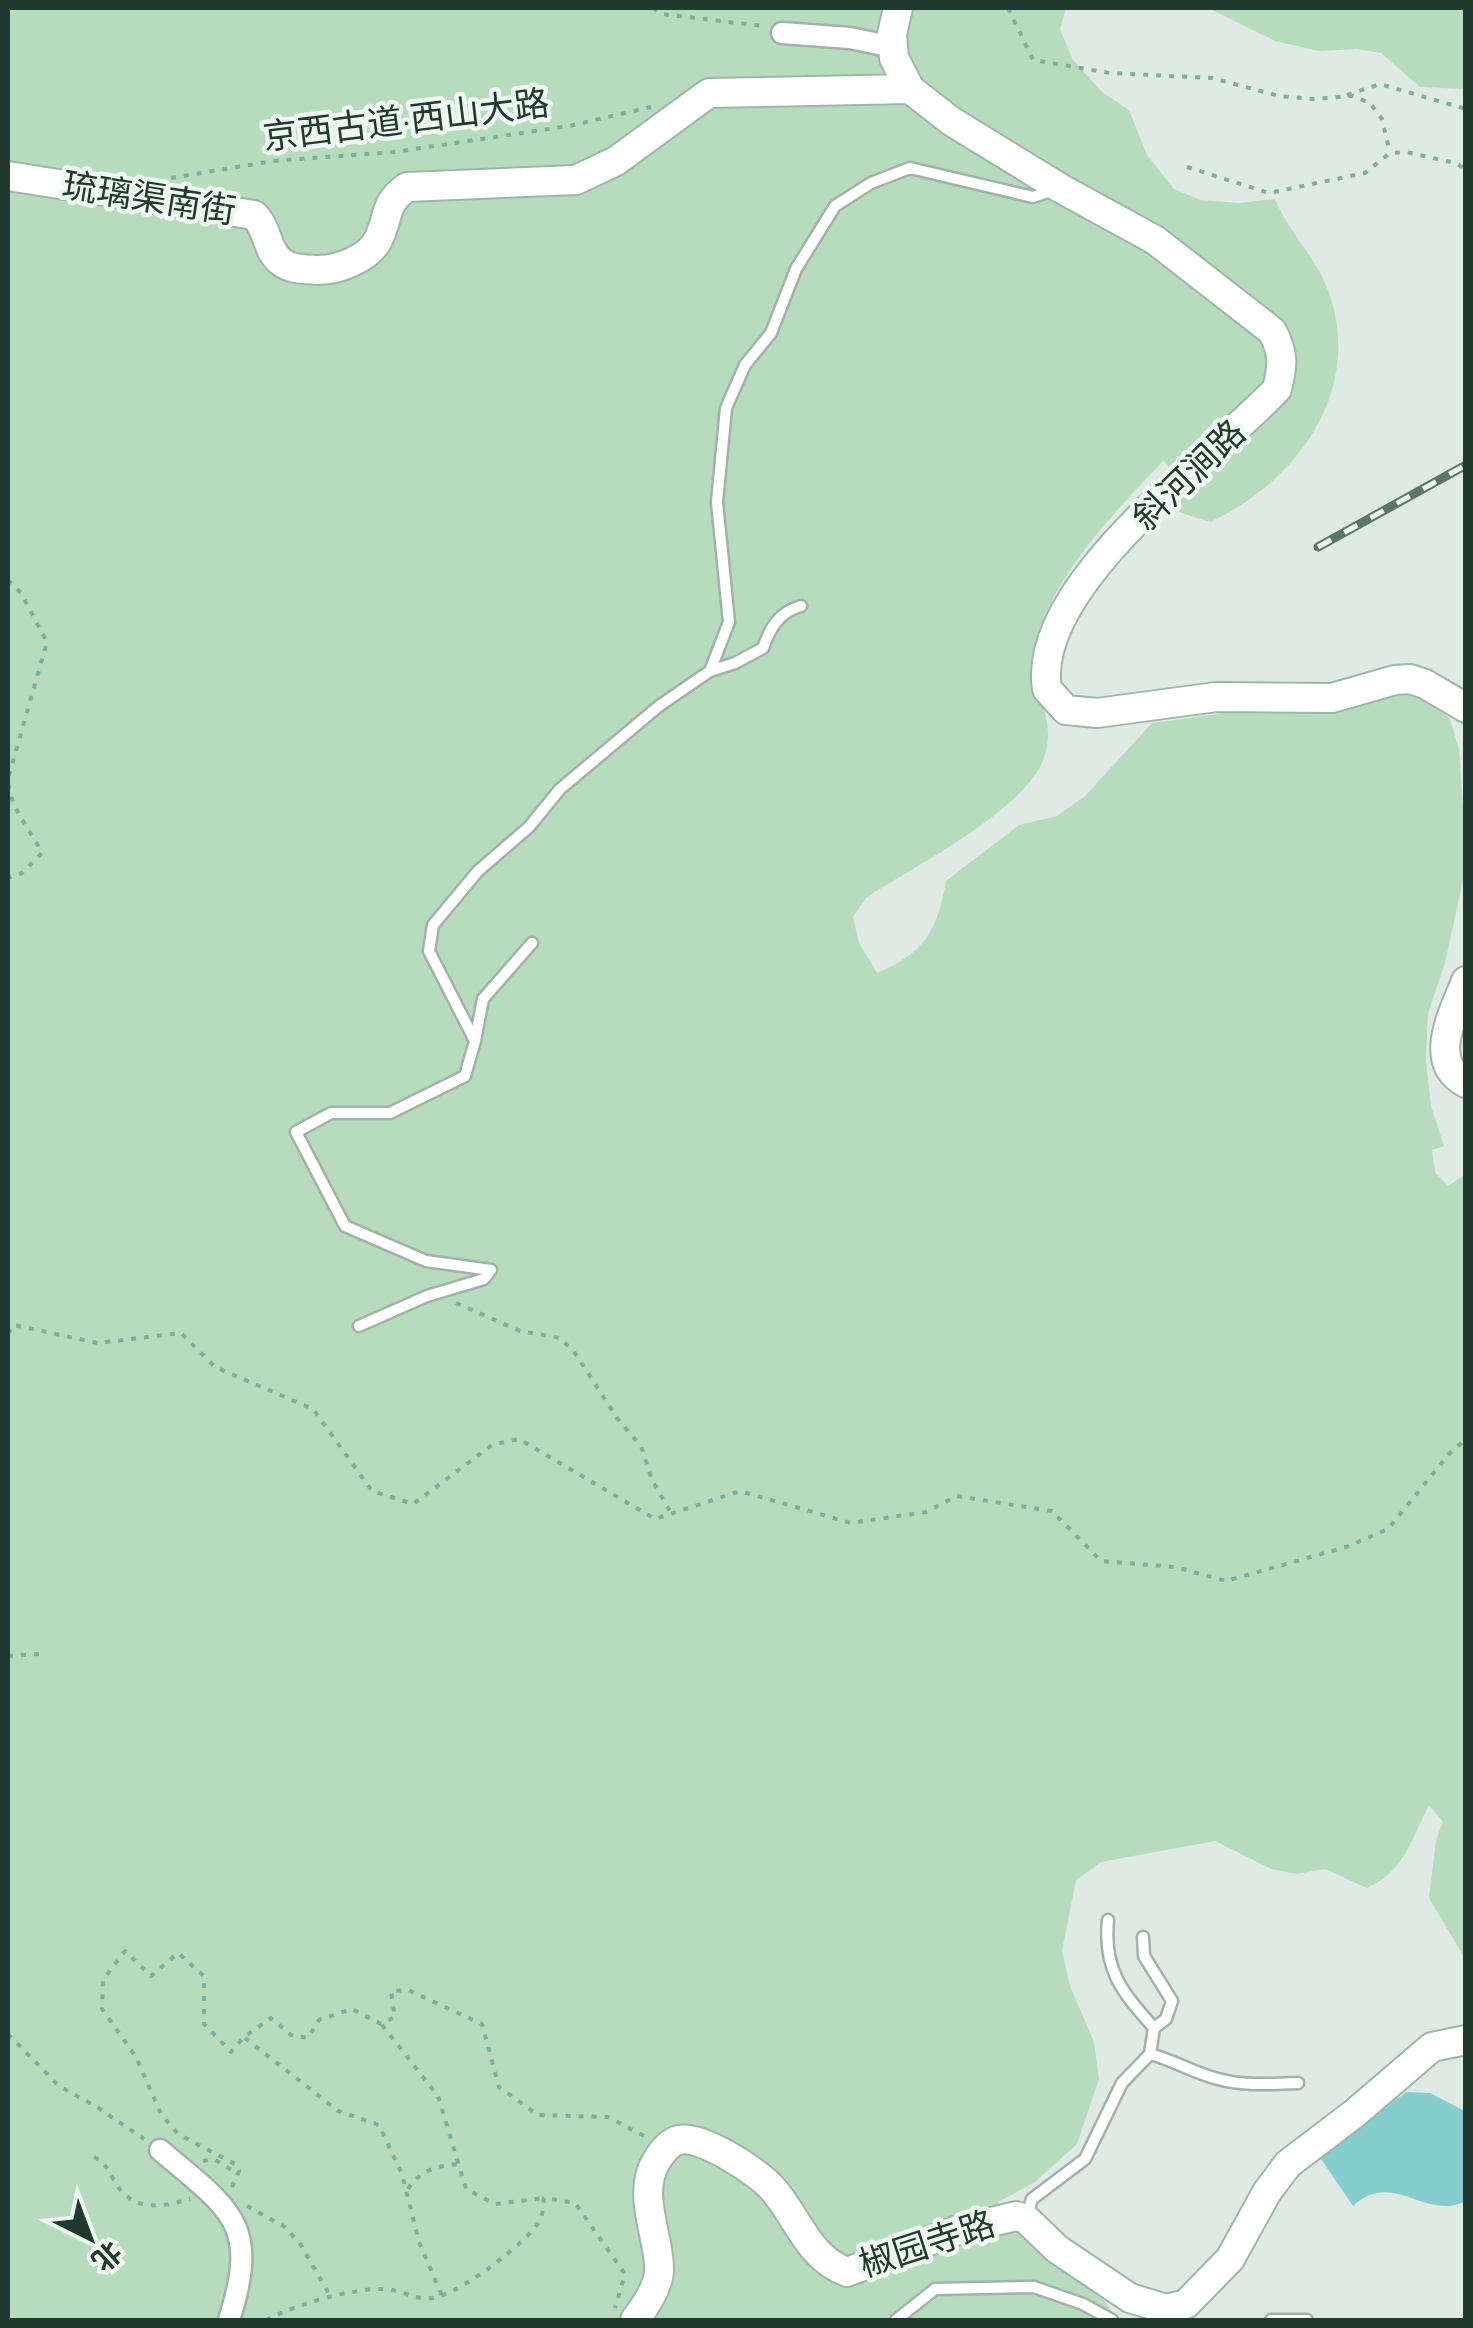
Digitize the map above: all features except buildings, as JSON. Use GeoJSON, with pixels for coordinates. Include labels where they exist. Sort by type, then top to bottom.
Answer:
{"type":"FeatureCollection","features":[{"type":"Feature","properties":{"kind":"street","name":"斜河涧路"},"geometry":{"type":"LineString","coordinates":[[898,8],[892,34],[894,58],[910,89],[951,121],[1154,240],[1272,331],[1282,350],[1284,363],[1277,389],[1160,496],[1079,587],[1044,661],[1047,690],[1066,710],[1097,713],[1216,697],[1332,698],[1410,679],[1466,708]]}},
{"type":"Feature","properties":{"kind":"street"},"geometry":{"type":"LineString","coordinates":[[782,34],[850,38],[893,48]]}},
{"type":"Feature","properties":{"kind":"street","name":"琉璃渠南街"},"geometry":{"type":"LineString","coordinates":[[8,176],[110,181],[254,215],[263,224],[270,247],[280,261],[295,269],[325,270],[346,264],[372,248],[379,239],[391,198],[407,187],[576,180],[616,162],[709,94],[910,89]]}},
{"type":"Feature","properties":{"kind":"street"},"geometry":{"type":"LineString","coordinates":[[1466,981],[1446,1034],[1446,1064],[1454,1077],[1466,1083]]}},
{"type":"Feature","properties":{"kind":"street","name":"椒园寺路"},"geometry":{"type":"LineString","coordinates":[[663,2151],[676,2140],[692,2139],[760,2174],[787,2206],[810,2246],[834,2268],[846,2272],[958,2230],[1016,2216],[1026,2219],[1083,2268],[1159,2313],[1186,2304],[1230,2259],[1267,2192],[1288,2164],[1355,2113],[1432,2046],[1466,2040]]}},
{"type":"Feature","properties":{"kind":"street"},"geometry":{"type":"LineString","coordinates":[[160,2150],[195,2180],[227,2199],[243,2254],[242,2280],[230,2320]]}},
{"type":"Feature","properties":{"kind":"street"},"geometry":{"type":"LineString","coordinates":[[624,2316],[655,2308],[659,2275],[650,2231],[649,2177],[663,2151]]}},
{"type":"Feature","properties":{"kind":"lane"},"geometry":{"type":"LineString","coordinates":[[710,670],[730,622],[717,502],[726,408],[745,364],[770,333],[796,269],[835,206],[871,182],[910,168],[1033,197],[1060,188]]}},
{"type":"Feature","properties":{"kind":"lane"},"geometry":{"type":"LineString","coordinates":[[476,1041],[429,951],[434,925],[478,871],[529,827],[560,788],[659,706],[710,670],[736,663],[763,648],[770,629],[779,619],[788,610],[801,606]]}},
{"type":"Feature","properties":{"kind":"lane"},"geometry":{"type":"LineString","coordinates":[[359,1326],[426,1296],[484,1279],[491,1270],[426,1260],[345,1226],[296,1132],[331,1114],[390,1113],[465,1076],[483,999],[532,943]]}},
{"type":"Feature","properties":{"kind":"lane"},"geometry":{"type":"LineString","coordinates":[[1108,1920],[1110,1969],[1130,2001],[1154,2028]]}},
{"type":"Feature","properties":{"kind":"lane"},"geometry":{"type":"LineString","coordinates":[[1026,2219],[1032,2199],[1085,2158],[1122,2084],[1150,2054],[1154,2028],[1166,2019],[1172,2001],[1144,1956],[1143,1938]]}},
{"type":"Feature","properties":{"kind":"lane"},"geometry":{"type":"LineString","coordinates":[[1150,2054],[1216,2079],[1260,2085],[1298,2083]]}},
{"type":"Feature","properties":{"kind":"lane"},"geometry":{"type":"LineString","coordinates":[[896,2320],[935,2289],[1034,2287],[1083,2304],[1112,2320]]}},
{"type":"Feature","properties":{"kind":"lane"},"geometry":{"type":"LineString","coordinates":[[1271,2320],[1307,2320]]}},
{"type":"Feature","properties":{"kind":"path"},"geometry":{"type":"LineString","coordinates":[[653,8],[661,14],[759,24],[782,34]]}},
{"type":"Feature","properties":{"kind":"path"},"geometry":{"type":"LineString","coordinates":[[1008,8],[1033,60],[1110,74],[1212,78],[1279,96],[1352,96],[1370,103],[1382,118],[1390,152]]}},
{"type":"Feature","properties":{"kind":"path"},"geometry":{"type":"LineString","coordinates":[[1343,97],[1380,84],[1466,110]]}},
{"type":"Feature","properties":{"kind":"path","name":"京西古道·西山大路"},"geometry":{"type":"LineString","coordinates":[[162,180],[273,160],[394,152],[511,135],[656,106]]}},
{"type":"Feature","properties":{"kind":"path"},"geometry":{"type":"LineString","coordinates":[[1186,167],[1269,194],[1365,173],[1390,152],[1406,152],[1466,169]]}},
{"type":"Feature","properties":{"kind":"path"},"geometry":{"type":"LineString","coordinates":[[8,580],[20,593],[47,642],[8,782],[12,807],[42,852],[22,873],[8,878]]}},
{"type":"Feature","properties":{"kind":"path"},"geometry":{"type":"LineString","coordinates":[[426,1296],[458,1303],[520,1331],[560,1338],[641,1446],[652,1480],[672,1514]]}},
{"type":"Feature","properties":{"kind":"path"},"geometry":{"type":"LineString","coordinates":[[8,1334],[14,1325],[98,1343],[181,1332],[215,1367],[313,1410],[372,1491],[413,1504],[492,1445],[519,1439],[655,1520],[740,1491],[851,1523],[926,1512],[957,1496],[1052,1511],[1101,1562],[1175,1567],[1226,1581],[1346,1547],[1388,1529],[1449,1454],[1466,1439]]}},
{"type":"Feature","properties":{"kind":"path"},"geometry":{"type":"LineString","coordinates":[[8,1656],[38,1654]]}},
{"type":"Feature","properties":{"kind":"path"},"geometry":{"type":"LineString","coordinates":[[227,2199],[238,2174],[235,2164],[178,2134],[161,2114],[136,2057],[102,2009],[103,1980],[124,1951],[151,1976],[178,1953],[204,1976],[204,2024],[231,2052],[244,2037],[271,2018],[291,2035],[308,2038],[319,2020],[352,2009],[381,2024],[438,2096],[466,2189],[496,2204],[544,2198],[575,2204],[624,2274],[624,2316]]}},
{"type":"Feature","properties":{"kind":"path"},"geometry":{"type":"LineString","coordinates":[[381,2024],[395,2017],[391,1992],[408,1990],[429,1998],[482,2024],[499,2087],[538,2115],[608,2117],[642,2133],[663,2151]]}},
{"type":"Feature","properties":{"kind":"path"},"geometry":{"type":"LineString","coordinates":[[8,2034],[59,2086],[160,2150]]}},
{"type":"Feature","properties":{"kind":"path"},"geometry":{"type":"LineString","coordinates":[[244,2037],[338,2112],[379,2125],[402,2174],[419,2242],[442,2296]]}},
{"type":"Feature","properties":{"kind":"path"},"geometry":{"type":"LineString","coordinates":[[94,2157],[106,2162],[124,2197],[140,2206],[194,2197],[227,2199],[286,2227],[332,2299]]}},
{"type":"Feature","properties":{"kind":"path"},"geometry":{"type":"LineString","coordinates":[[195,2180],[203,2160],[214,2159],[238,2174]]}},
{"type":"Feature","properties":{"kind":"path"},"geometry":{"type":"LineString","coordinates":[[406,2191],[414,2178],[442,2164],[458,2164]]}},
{"type":"Feature","properties":{"kind":"path"},"geometry":{"type":"LineString","coordinates":[[266,2320],[299,2304],[363,2290],[390,2289],[416,2300],[442,2296],[487,2272],[541,2220],[544,2198]]}},
{"type":"Feature","properties":{"kind":"green space"},"geometry":{"type":"Polygon","coordinates":[[[8,8],[1066,8],[1060,29],[1073,60],[1102,92],[1129,110],[1147,155],[1174,189],[1201,200],[1239,203],[1275,199],[1321,274],[1336,322],[1338,358],[1331,393],[1317,426],[1297,455],[1272,482],[1210,522],[1179,512],[1183,492],[1164,460],[1083,552],[1049,606],[1035,661],[1047,720],[1047,744],[1033,778],[1015,798],[966,836],[866,898],[853,917],[859,943],[877,973],[893,966],[926,938],[938,913],[946,881],[1019,825],[1057,816],[1085,796],[1152,723],[1248,710],[1337,710],[1365,704],[1377,695],[1409,692],[1425,698],[1450,719],[1459,749],[1465,871],[1445,963],[1428,1013],[1426,1061],[1431,1106],[1444,1146],[1432,1150],[1435,1172],[1448,1186],[1466,1174],[1465,1959],[1429,1898],[1436,1840],[1443,1822],[1429,1805],[1398,1863],[1367,1888],[1325,1869],[1296,1874],[1271,1869],[1215,1841],[1101,1862],[1076,1880],[1062,1951],[1070,1986],[1094,2042],[1099,2079],[1077,2144],[1035,2182],[998,2202],[1022,2231],[1100,2294],[1117,2320],[8,2320],[8,8]]]}},
{"type":"Feature","properties":{"kind":"green space"},"geometry":{"type":"Polygon","coordinates":[[[1208,8],[1465,8],[1465,89],[1420,87],[1381,53],[1357,49],[1319,51],[1275,41],[1208,8]]]}},
{"type":"Feature","properties":{"kind":"water"},"geometry":{"type":"Polygon","coordinates":[[[1407,2092],[1430,2093],[1465,2111],[1465,2202],[1436,2205],[1381,2192],[1353,2206],[1317,2153],[1407,2092]]]}},
{"type":"Feature","properties":{"kind":"railway"},"geometry":{"type":"LineString","coordinates":[[1318,547],[1466,465]]}}]}
